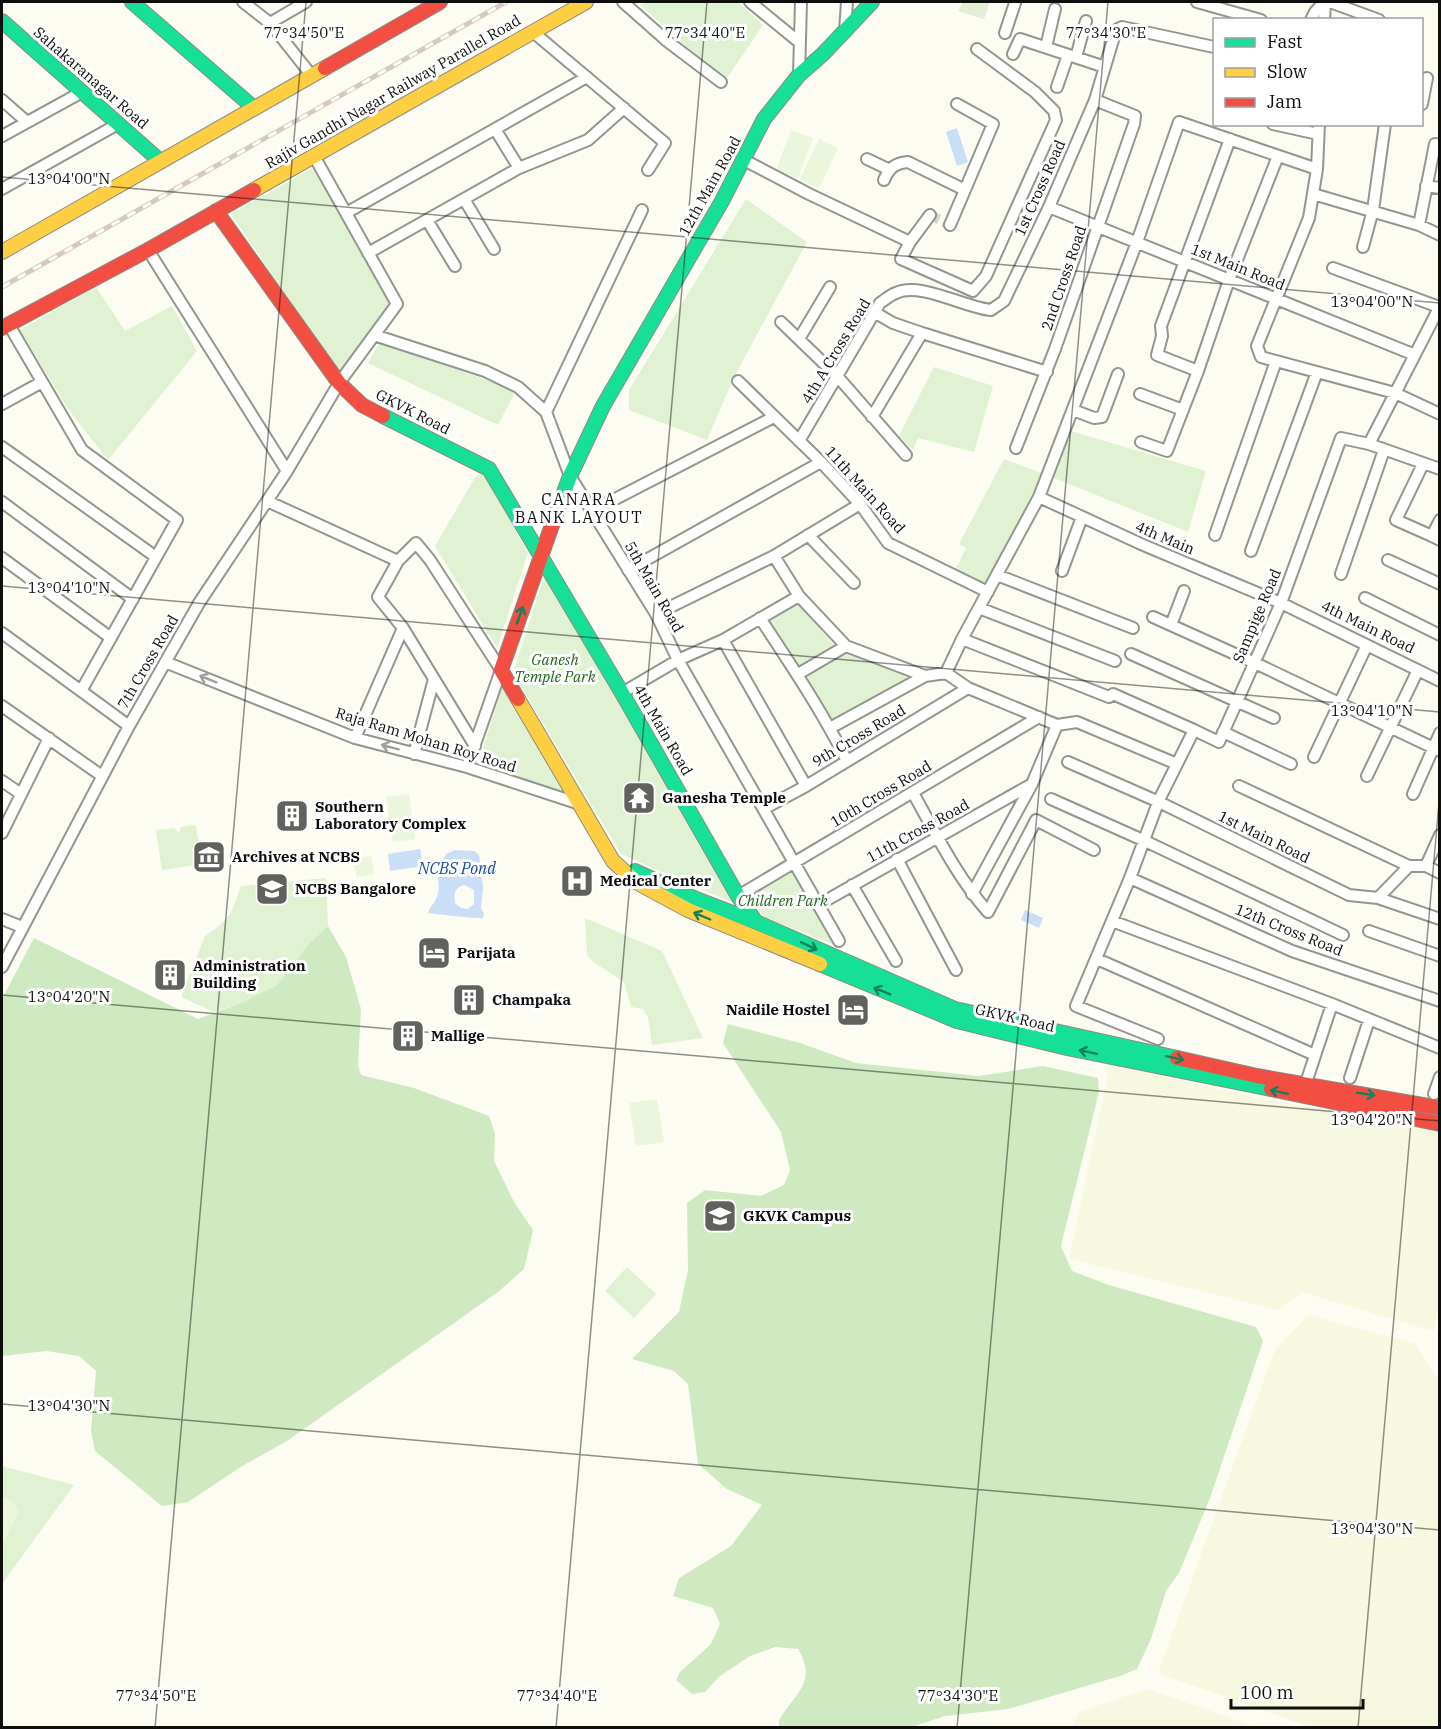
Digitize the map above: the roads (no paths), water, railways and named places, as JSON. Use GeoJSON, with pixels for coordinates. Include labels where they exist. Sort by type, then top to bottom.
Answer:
{"type":"FeatureCollection","features":[{"type":"Feature","properties":{"kind":"main road"},"geometry":{"type":"LineString","coordinates":[[132,2],[254,108]]}},
{"type":"Feature","properties":{"kind":"main road"},"geometry":{"type":"LineString","coordinates":[[2,252],[159,160],[440,2]]}},
{"type":"Feature","properties":{"kind":"main road","name":"Rajiv Gandhi Nagar Railway Parallel Road"},"geometry":{"type":"LineString","coordinates":[[216,211],[586,2]]}},
{"type":"Feature","properties":{"kind":"main road","name":"12th Main Road"},"geometry":{"type":"LineString","coordinates":[[540,556],[570,476],[603,406],[744,160],[764,119],[799,75],[823,54],[872,2]]}},
{"type":"Feature","properties":{"kind":"main road","name":"Sahakaranagar Road"},"geometry":{"type":"LineString","coordinates":[[2,21],[159,160]]}},
{"type":"Feature","properties":{"kind":"main road"},"geometry":{"type":"LineString","coordinates":[[5,327],[216,211]]}},
{"type":"Feature","properties":{"kind":"main road","name":"GKVK Road"},"geometry":{"type":"LineString","coordinates":[[216,211],[339,383],[362,405],[489,469],[540,556]]}},
{"type":"Feature","properties":{"kind":"main road"},"geometry":{"type":"LineString","coordinates":[[501,670],[540,556]]}},
{"type":"Feature","properties":{"kind":"main road","name":"4th Main Road"},"geometry":{"type":"LineString","coordinates":[[540,556],[622,693],[738,896],[756,922]]}},
{"type":"Feature","properties":{"kind":"main road","name":"GKVK Road"},"geometry":{"type":"LineString","coordinates":[[501,670],[613,861],[636,882],[688,910],[957,1021],[1068,1041],[1303,1091],[1440,1124]]}},
{"type":"Feature","properties":{"kind":"main road","name":"GKVK Road"},"geometry":{"type":"LineString","coordinates":[[613,861],[696,899],[756,922],[956,1009],[1068,1041]]}},
{"type":"Feature","properties":{"kind":"main road"},"geometry":{"type":"LineString","coordinates":[[766,942],[771,929]]}},
{"type":"Feature","properties":{"kind":"main road","name":"GKVK Road"},"geometry":{"type":"LineString","coordinates":[[1303,1091],[1440,1108]]}},
{"type":"Feature","properties":{"kind":"street"},"geometry":{"type":"LineString","coordinates":[[243,2],[270,23],[312,76]]}},
{"type":"Feature","properties":{"kind":"street"},"geometry":{"type":"LineString","coordinates":[[270,23],[306,2]]}},
{"type":"Feature","properties":{"kind":"street"},"geometry":{"type":"LineString","coordinates":[[623,2],[667,41],[721,82]]}},
{"type":"Feature","properties":{"kind":"street"},"geometry":{"type":"LineString","coordinates":[[750,2],[799,42]]}},
{"type":"Feature","properties":{"kind":"street"},"geometry":{"type":"LineString","coordinates":[[799,75],[801,2]]}},
{"type":"Feature","properties":{"kind":"street"},"geometry":{"type":"LineString","coordinates":[[844,31],[847,2]]}},
{"type":"Feature","properties":{"kind":"street"},"geometry":{"type":"LineString","coordinates":[[1197,2],[1254,18]]}},
{"type":"Feature","properties":{"kind":"street"},"geometry":{"type":"LineString","coordinates":[[1312,18],[1326,2]]}},
{"type":"Feature","properties":{"kind":"street"},"geometry":{"type":"LineString","coordinates":[[1323,18],[1326,2]]}},
{"type":"Feature","properties":{"kind":"street"},"geometry":{"type":"LineString","coordinates":[[1326,2],[1373,18]]}},
{"type":"Feature","properties":{"kind":"street"},"geometry":{"type":"LineString","coordinates":[[1005,33],[1015,3]]}},
{"type":"Feature","properties":{"kind":"street"},"geometry":{"type":"LineString","coordinates":[[1046,47],[1055,9]]}},
{"type":"Feature","properties":{"kind":"street"},"geometry":{"type":"LineString","coordinates":[[1057,87],[1086,21]]}},
{"type":"Feature","properties":{"kind":"street","name":"1st Cross Road"},"geometry":{"type":"LineString","coordinates":[[978,309],[991,310],[1004,301],[1049,207],[1095,100],[1116,30],[1122,27],[1213,47]]}},
{"type":"Feature","properties":{"kind":"street"},"geometry":{"type":"LineString","coordinates":[[533,32],[665,143],[648,170]]}},
{"type":"Feature","properties":{"kind":"street"},"geometry":{"type":"LineString","coordinates":[[1012,54],[1020,39],[1105,67]]}},
{"type":"Feature","properties":{"kind":"street"},"geometry":{"type":"LineString","coordinates":[[930,215],[910,242],[901,259],[973,291],[986,276],[1056,120],[1053,111],[1035,92],[976,49]]}},
{"type":"Feature","properties":{"kind":"street"},"geometry":{"type":"LineString","coordinates":[[346,213],[587,77]]}},
{"type":"Feature","properties":{"kind":"street"},"geometry":{"type":"LineString","coordinates":[[1424,78],[1440,81]]}},
{"type":"Feature","properties":{"kind":"street"},"geometry":{"type":"LineString","coordinates":[[2,136],[82,92]]}},
{"type":"Feature","properties":{"kind":"street"},"geometry":{"type":"LineString","coordinates":[[2,100],[27,122]]}},
{"type":"Feature","properties":{"kind":"street","name":"2nd Cross Road"},"geometry":{"type":"LineString","coordinates":[[1016,448],[1047,372],[1134,124],[1135,116],[1095,100]]}},
{"type":"Feature","properties":{"kind":"street"},"geometry":{"type":"LineString","coordinates":[[950,225],[993,124],[957,104]]}},
{"type":"Feature","properties":{"kind":"street"},"geometry":{"type":"LineString","coordinates":[[314,156],[368,253],[519,168],[588,140],[624,108]]}},
{"type":"Feature","properties":{"kind":"street"},"geometry":{"type":"LineString","coordinates":[[946,674],[962,639],[1039,497],[1137,242],[1179,122],[1317,169]]}},
{"type":"Feature","properties":{"kind":"street"},"geometry":{"type":"LineString","coordinates":[[2,189],[118,124]]}},
{"type":"Feature","properties":{"kind":"street"},"geometry":{"type":"LineString","coordinates":[[1291,126],[1318,129],[1317,169],[1309,218],[1257,346],[1261,357],[1395,393],[1440,414]]}},
{"type":"Feature","properties":{"kind":"street"},"geometry":{"type":"LineString","coordinates":[[1363,247],[1373,210],[1385,126]]}},
{"type":"Feature","properties":{"kind":"street"},"geometry":{"type":"LineString","coordinates":[[495,129],[519,168]]}},
{"type":"Feature","properties":{"kind":"street"},"geometry":{"type":"LineString","coordinates":[[1198,371],[1157,355],[1162,336],[1161,326],[1230,139]]}},
{"type":"Feature","properties":{"kind":"street"},"geometry":{"type":"LineString","coordinates":[[1419,225],[1435,144],[1440,145]]}},
{"type":"Feature","properties":{"kind":"street"},"geometry":{"type":"LineString","coordinates":[[1141,442],[1167,452],[1229,280],[1278,156]]}},
{"type":"Feature","properties":{"kind":"street"},"geometry":{"type":"LineString","coordinates":[[867,159],[886,174],[901,163],[908,162],[965,190]]}},
{"type":"Feature","properties":{"kind":"street"},"geometry":{"type":"LineString","coordinates":[[744,160],[910,242]]}},
{"type":"Feature","properties":{"kind":"street"},"geometry":{"type":"LineString","coordinates":[[1426,186],[1440,188]]}},
{"type":"Feature","properties":{"kind":"street"},"geometry":{"type":"LineString","coordinates":[[1313,194],[1373,210],[1419,225],[1440,235]]}},
{"type":"Feature","properties":{"kind":"street"},"geometry":{"type":"LineString","coordinates":[[465,199],[494,249]]}},
{"type":"Feature","properties":{"kind":"street","name":"1st Main Road"},"geometry":{"type":"LineString","coordinates":[[1049,207],[1415,355]]}},
{"type":"Feature","properties":{"kind":"street"},"geometry":{"type":"LineString","coordinates":[[374,335],[484,370],[518,387],[546,412],[642,210]]}},
{"type":"Feature","properties":{"kind":"street"},"geometry":{"type":"LineString","coordinates":[[427,220],[455,266]]}},
{"type":"Feature","properties":{"kind":"street"},"geometry":{"type":"LineString","coordinates":[[148,250],[287,471]]}},
{"type":"Feature","properties":{"kind":"street","name":"7th Cross Road"},"geometry":{"type":"LineString","coordinates":[[2,967],[129,726],[199,603],[287,471],[339,383],[397,304],[368,253]]}},
{"type":"Feature","properties":{"kind":"street"},"geometry":{"type":"LineString","coordinates":[[1333,268],[1439,307],[1369,444],[1440,470]]}},
{"type":"Feature","properties":{"kind":"street"},"geometry":{"type":"LineString","coordinates":[[799,339],[830,287]]}},
{"type":"Feature","properties":{"kind":"street","name":"4th A Cross Road"},"geometry":{"type":"LineString","coordinates":[[799,441],[880,303],[898,291],[921,291],[958,300],[978,309]]}},
{"type":"Feature","properties":{"kind":"street"},"geometry":{"type":"LineString","coordinates":[[874,312],[893,323],[1047,372]]}},
{"type":"Feature","properties":{"kind":"street"},"geometry":{"type":"LineString","coordinates":[[782,322],[838,376],[906,455]]}},
{"type":"Feature","properties":{"kind":"street"},"geometry":{"type":"LineString","coordinates":[[5,327],[42,382],[82,450],[177,520],[81,692]]}},
{"type":"Feature","properties":{"kind":"street"},"geometry":{"type":"LineString","coordinates":[[872,417],[922,333]]}},
{"type":"Feature","properties":{"kind":"street"},"geometry":{"type":"LineString","coordinates":[[1215,535],[1276,361]]}},
{"type":"Feature","properties":{"kind":"street"},"geometry":{"type":"LineString","coordinates":[[1251,551],[1317,372]]}},
{"type":"Feature","properties":{"kind":"street"},"geometry":{"type":"LineString","coordinates":[[1072,410],[1094,418],[1102,417],[1118,374]]}},
{"type":"Feature","properties":{"kind":"street","name":"11th Main Road"},"geometry":{"type":"LineString","coordinates":[[738,381],[821,462],[860,504],[888,543],[988,592]]}},
{"type":"Feature","properties":{"kind":"street"},"geometry":{"type":"LineString","coordinates":[[2,404],[42,382]]}},
{"type":"Feature","properties":{"kind":"street"},"geometry":{"type":"LineString","coordinates":[[1140,394],[1183,410]]}},
{"type":"Feature","properties":{"kind":"street","name":"5th Main Road"},"geometry":{"type":"LineString","coordinates":[[546,412],[570,476],[656,614],[678,660],[796,862],[839,941]]}},
{"type":"Feature","properties":{"kind":"street"},"geometry":{"type":"LineString","coordinates":[[592,511],[774,417]]}},
{"type":"Feature","properties":{"kind":"street","name":"Sampige Road"},"geometry":{"type":"LineString","coordinates":[[1223,732],[1281,603],[1341,438],[1369,444]]}},
{"type":"Feature","properties":{"kind":"street"},"geometry":{"type":"LineString","coordinates":[[2,447],[156,557]]}},
{"type":"Feature","properties":{"kind":"street"},"geometry":{"type":"LineString","coordinates":[[1341,574],[1384,450]]}},
{"type":"Feature","properties":{"kind":"street"},"geometry":{"type":"LineString","coordinates":[[628,570],[821,462]]}},
{"type":"Feature","properties":{"kind":"street"},"geometry":{"type":"LineString","coordinates":[[1423,464],[1396,520],[1436,538],[1440,520]]}},
{"type":"Feature","properties":{"kind":"street","name":"4th Main"},"geometry":{"type":"LineString","coordinates":[[1039,497],[1141,544],[1281,603]]}},
{"type":"Feature","properties":{"kind":"street"},"geometry":{"type":"LineString","coordinates":[[267,501],[398,561]]}},
{"type":"Feature","properties":{"kind":"street"},"geometry":{"type":"LineString","coordinates":[[2,502],[133,599]]}},
{"type":"Feature","properties":{"kind":"street"},"geometry":{"type":"LineString","coordinates":[[656,614],[774,556],[860,504]]}},
{"type":"Feature","properties":{"kind":"street"},"geometry":{"type":"LineString","coordinates":[[1062,571],[1082,518]]}},
{"type":"Feature","properties":{"kind":"street"},"geometry":{"type":"LineString","coordinates":[[808,536],[854,583]]}},
{"type":"Feature","properties":{"kind":"street"},"geometry":{"type":"LineString","coordinates":[[467,767],[475,746],[501,670],[430,560],[416,543],[398,561],[378,597],[403,628],[475,746]]}},
{"type":"Feature","properties":{"kind":"street"},"geometry":{"type":"LineString","coordinates":[[774,556],[799,596],[846,646],[924,676]]}},
{"type":"Feature","properties":{"kind":"street"},"geometry":{"type":"LineString","coordinates":[[2,558],[111,638]]}},
{"type":"Feature","properties":{"kind":"street"},"geometry":{"type":"LineString","coordinates":[[1388,560],[1440,584]]}},
{"type":"Feature","properties":{"kind":"street"},"geometry":{"type":"LineString","coordinates":[[997,575],[1133,628]]}},
{"type":"Feature","properties":{"kind":"street"},"geometry":{"type":"LineString","coordinates":[[1171,625],[1184,591]]}},
{"type":"Feature","properties":{"kind":"street"},"geometry":{"type":"LineString","coordinates":[[622,693],[678,660],[723,640],[799,596]]}},
{"type":"Feature","properties":{"kind":"street"},"geometry":{"type":"LineString","coordinates":[[1365,598],[1440,635]]}},
{"type":"Feature","properties":{"kind":"street","name":"4th Main Road"},"geometry":{"type":"LineString","coordinates":[[1281,603],[1440,681]]}},
{"type":"Feature","properties":{"kind":"street"},"geometry":{"type":"LineString","coordinates":[[979,608],[1115,661]]}},
{"type":"Feature","properties":{"kind":"street"},"geometry":{"type":"LineString","coordinates":[[1153,617],[1436,750]]}},
{"type":"Feature","properties":{"kind":"street"},"geometry":{"type":"LineString","coordinates":[[760,618],[798,674],[830,728],[846,761]]}},
{"type":"Feature","properties":{"kind":"street"},"geometry":{"type":"LineString","coordinates":[[355,738],[403,628]]}},
{"type":"Feature","properties":{"kind":"street"},"geometry":{"type":"LineString","coordinates":[[2,633],[129,726]]}},
{"type":"Feature","properties":{"kind":"street"},"geometry":{"type":"LineString","coordinates":[[962,639],[1111,696],[1219,742],[1223,732],[1291,764]]}},
{"type":"Feature","properties":{"kind":"street"},"geometry":{"type":"LineString","coordinates":[[723,640],[806,786]]}},
{"type":"Feature","properties":{"kind":"street"},"geometry":{"type":"LineString","coordinates":[[1314,757],[1367,645]]}},
{"type":"Feature","properties":{"kind":"street"},"geometry":{"type":"LineString","coordinates":[[798,674],[846,646]]}},
{"type":"Feature","properties":{"kind":"street"},"geometry":{"type":"LineString","coordinates":[[1131,654],[1274,718]]}},
{"type":"Feature","properties":{"kind":"street","name":"Raja Ram Mohan Roy Road"},"geometry":{"type":"LineString","coordinates":[[165,662],[355,738],[467,767],[580,804]]}},
{"type":"Feature","properties":{"kind":"street"},"geometry":{"type":"LineString","coordinates":[[1367,776],[1418,670]]}},
{"type":"Feature","properties":{"kind":"street"},"geometry":{"type":"LineString","coordinates":[[830,728],[924,676],[946,674],[968,688],[1057,725],[1077,722],[1177,764]]}},
{"type":"Feature","properties":{"kind":"street"},"geometry":{"type":"LineString","coordinates":[[414,754],[434,679]]}},
{"type":"Feature","properties":{"kind":"street","name":"9th Cross Road"},"geometry":{"type":"LineString","coordinates":[[765,808],[806,786],[968,688]]}},
{"type":"Feature","properties":{"kind":"street"},"geometry":{"type":"LineString","coordinates":[[2,706],[102,776]]}},
{"type":"Feature","properties":{"kind":"street","name":"10th Cross Road"},"geometry":{"type":"LineString","coordinates":[[738,896],[1039,717]]}},
{"type":"Feature","properties":{"kind":"street"},"geometry":{"type":"LineString","coordinates":[[972,894],[1032,784],[1057,725]]}},
{"type":"Feature","properties":{"kind":"street"},"geometry":{"type":"LineString","coordinates":[[1158,1039],[1076,1006],[1145,841],[1158,802],[1194,730]]}},
{"type":"Feature","properties":{"kind":"street"},"geometry":{"type":"LineString","coordinates":[[1413,794],[1436,750],[1440,733]]}},
{"type":"Feature","properties":{"kind":"street"},"geometry":{"type":"LineString","coordinates":[[2,833],[49,738]]}},
{"type":"Feature","properties":{"kind":"street","name":"1st Main Road"},"geometry":{"type":"LineString","coordinates":[[1068,762],[1158,802],[1349,895],[1378,898],[1440,919]]}},
{"type":"Feature","properties":{"kind":"street"},"geometry":{"type":"LineString","coordinates":[[2,781],[21,794]]}},
{"type":"Feature","properties":{"kind":"street","name":"11th Cross Road"},"geometry":{"type":"LineString","coordinates":[[818,905],[1032,784]]}},
{"type":"Feature","properties":{"kind":"street"},"geometry":{"type":"LineString","coordinates":[[1239,786],[1409,866],[1426,866],[1440,873]]}},
{"type":"Feature","properties":{"kind":"street"},"geometry":{"type":"LineString","coordinates":[[914,793],[972,894],[988,912],[1036,820],[1094,850]]}},
{"type":"Feature","properties":{"kind":"street"},"geometry":{"type":"LineString","coordinates":[[1051,800],[1145,841],[1343,935]]}},
{"type":"Feature","properties":{"kind":"street"},"geometry":{"type":"LineString","coordinates":[[1426,866],[1440,835]]}},
{"type":"Feature","properties":{"kind":"street"},"geometry":{"type":"LineString","coordinates":[[897,859],[956,970]]}},
{"type":"Feature","properties":{"kind":"street"},"geometry":{"type":"LineString","coordinates":[[1378,898],[1409,866]]}},
{"type":"Feature","properties":{"kind":"street","name":"12th Cross Road"},"geometry":{"type":"LineString","coordinates":[[1130,878],[1292,951],[1440,1001]]}},
{"type":"Feature","properties":{"kind":"street"},"geometry":{"type":"LineString","coordinates":[[852,885],[896,961]]}},
{"type":"Feature","properties":{"kind":"street"},"geometry":{"type":"LineString","coordinates":[[2,918],[22,927]]}},
{"type":"Feature","properties":{"kind":"street"},"geometry":{"type":"LineString","coordinates":[[1112,921],[1332,1004],[1440,1048]]}},
{"type":"Feature","properties":{"kind":"street"},"geometry":{"type":"LineString","coordinates":[[1369,931],[1440,956]]}},
{"type":"Feature","properties":{"kind":"street"},"geometry":{"type":"LineString","coordinates":[[1097,959],[1315,1055]]}},
{"type":"Feature","properties":{"kind":"street"},"geometry":{"type":"LineString","coordinates":[[1303,1091],[1332,1004]]}},
{"type":"Feature","properties":{"kind":"street"},"geometry":{"type":"LineString","coordinates":[[1350,1078],[1368,1020]]}},
{"type":"Feature","properties":{"kind":"street"},"geometry":{"type":"LineString","coordinates":[[1434,1094],[1440,1077]]}},
{"type":"Feature","properties":{"kind":"water"},"geometry":{"type":"Polygon","coordinates":[[[957,128],[968,162],[957,166],[946,132],[957,128]]]}},
{"type":"Feature","properties":{"kind":"water"},"geometry":{"type":"Polygon","coordinates":[[[420,849],[423,866],[390,871],[388,854],[420,849]]]}},
{"type":"Feature","properties":{"kind":"water","name":"NCBS Pond"},"geometry":{"type":"Polygon","coordinates":[[[455,850],[474,851],[479,855],[483,887],[481,908],[483,918],[428,913],[438,895],[437,870],[446,854],[455,850]],[[464,885],[456,889],[455,903],[461,908],[468,909],[474,904],[474,890],[464,885]]]}},
{"type":"Feature","properties":{"kind":"water"},"geometry":{"type":"Polygon","coordinates":[[[1025,910],[1043,918],[1039,928],[1021,920],[1025,910]]]}},
{"type":"Feature","properties":{"kind":"tunnel"},"geometry":{"type":"LineString","coordinates":[[930,215],[950,225]]}},
{"type":"Feature","properties":{"kind":"railway"},"geometry":{"type":"LineString","coordinates":[[2,287],[506,2]]}},
{"type":"Feature","properties":{"kind":"place","name":"Ganesha Temple"},"geometry":{"type":"Point","coordinates":[639,798]}},
{"type":"Feature","properties":{"kind":"place","name":"Southern Laboratory Complex"},"geometry":{"type":"Point","coordinates":[292,816]}},
{"type":"Feature","properties":{"kind":"place","name":"Archives at NCBS"},"geometry":{"type":"Point","coordinates":[209,857]}},
{"type":"Feature","properties":{"kind":"place","name":"Medical Center"},"geometry":{"type":"Point","coordinates":[577,881]}},
{"type":"Feature","properties":{"kind":"place","name":"NCBS Bangalore"},"geometry":{"type":"Point","coordinates":[272,889]}},
{"type":"Feature","properties":{"kind":"place","name":"Parijata"},"geometry":{"type":"Point","coordinates":[434,953]}},
{"type":"Feature","properties":{"kind":"place","name":"Administration Building"},"geometry":{"type":"Point","coordinates":[170,975]}},
{"type":"Feature","properties":{"kind":"place","name":"Champaka"},"geometry":{"type":"Point","coordinates":[469,1000]}},
{"type":"Feature","properties":{"kind":"place","name":"Naidile Hostel"},"geometry":{"type":"Point","coordinates":[853,1010]}},
{"type":"Feature","properties":{"kind":"place","name":"Mallige"},"geometry":{"type":"Point","coordinates":[408,1036]}},
{"type":"Feature","properties":{"kind":"place","name":"GKVK Campus"},"geometry":{"type":"Point","coordinates":[720,1216]}},
{"type":"Feature","properties":{"kind":"district","name":"CANARA BANK LAYOUT"},"geometry":{"type":"Point","coordinates":[579,508]}},
{"type":"Feature","properties":{"kind":"park label","name":"Ganesh Temple Park"},"geometry":{"type":"Point","coordinates":[555,668]}},
{"type":"Feature","properties":{"kind":"park label","name":"Children Park"},"geometry":{"type":"Point","coordinates":[783,901]}}]}
